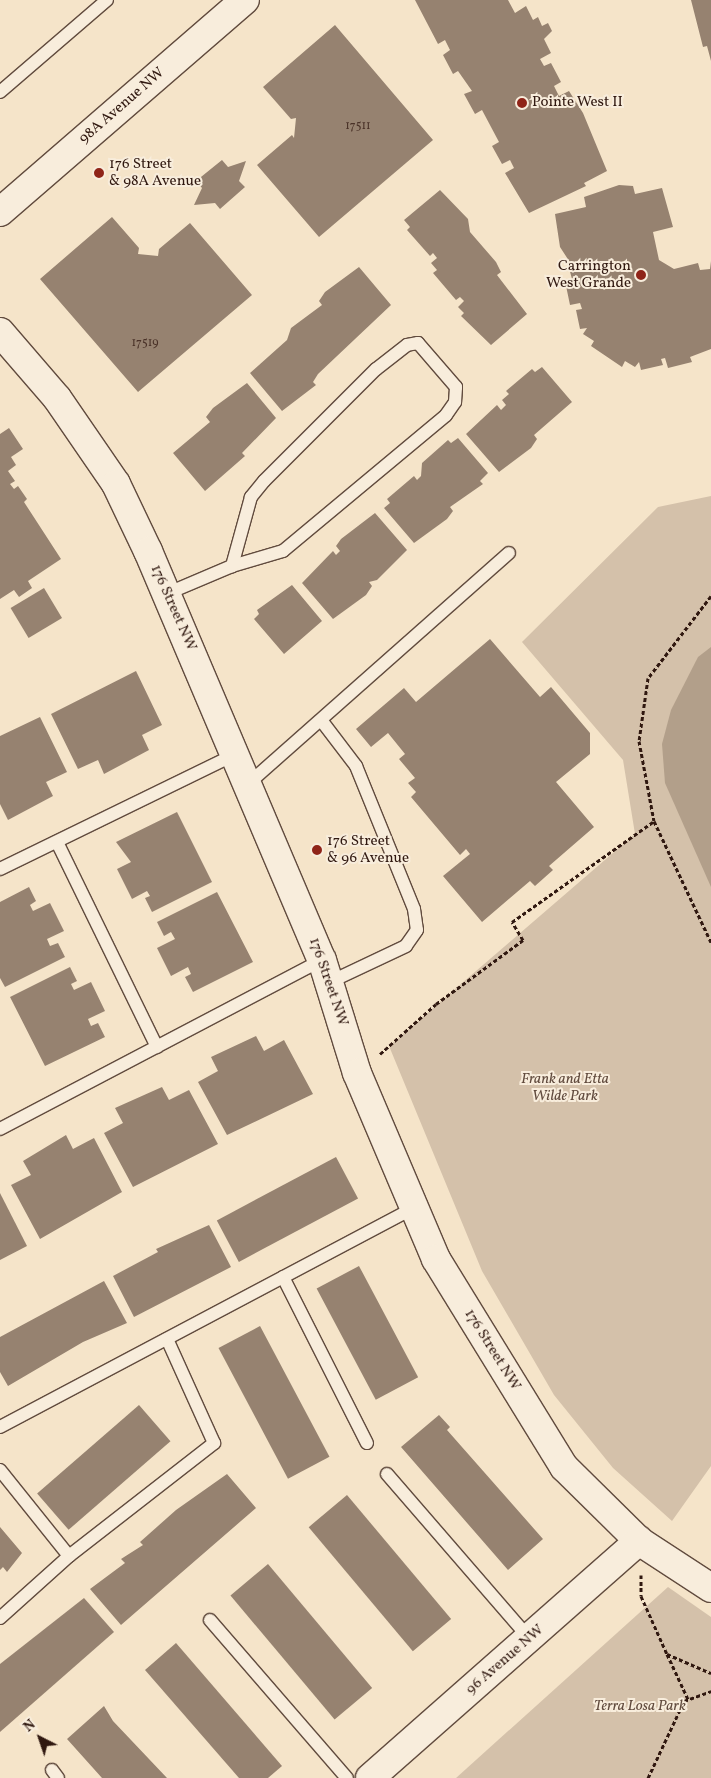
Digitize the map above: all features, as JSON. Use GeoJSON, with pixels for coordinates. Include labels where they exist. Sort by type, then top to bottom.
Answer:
{"type":"FeatureCollection","features":[{"type":"Feature","properties":{"kind":"street","name":"98A Avenue NW"},"geometry":{"type":"LineString","coordinates":[[0,212],[245,0]]}},
{"type":"Feature","properties":{"kind":"street","name":"176 Street NW"},"geometry":{"type":"LineString","coordinates":[[0,332],[57,398],[116,484],[238,754],[326,971],[357,1073],[436,1259],[564,1467],[639,1541],[711,1588]]}},
{"type":"Feature","properties":{"kind":"street","name":"96 Avenue NW"},"geometry":{"type":"LineString","coordinates":[[370,1778],[639,1541]]}},
{"type":"Feature","properties":{"kind":"lane"},"geometry":{"type":"LineString","coordinates":[[0,92],[107,0]]}},
{"type":"Feature","properties":{"kind":"lane"},"geometry":{"type":"LineString","coordinates":[[166,594],[232,566],[283,551],[446,414],[455,402],[456,387],[418,343],[407,346],[376,369],[264,481],[251,497],[232,566]]}},
{"type":"Feature","properties":{"kind":"lane"},"geometry":{"type":"LineString","coordinates":[[249,783],[508,553]]}},
{"type":"Feature","properties":{"kind":"lane"},"geometry":{"type":"LineString","coordinates":[[0,1129],[157,1047],[326,971],[406,946],[417,930],[414,909],[356,766],[321,720]]}},
{"type":"Feature","properties":{"kind":"lane"},"geometry":{"type":"LineString","coordinates":[[0,870],[238,754]]}},
{"type":"Feature","properties":{"kind":"lane"},"geometry":{"type":"LineString","coordinates":[[57,842],[157,1047]]}},
{"type":"Feature","properties":{"kind":"lane"},"geometry":{"type":"LineString","coordinates":[[0,1427],[414,1208]]}},
{"type":"Feature","properties":{"kind":"lane"},"geometry":{"type":"LineString","coordinates":[[283,1277],[368,1443]]}},
{"type":"Feature","properties":{"kind":"lane"},"geometry":{"type":"LineString","coordinates":[[0,1618],[69,1556],[214,1443],[166,1339]]}},
{"type":"Feature","properties":{"kind":"lane"},"geometry":{"type":"LineString","coordinates":[[0,1470],[69,1556]]}},
{"type":"Feature","properties":{"kind":"lane"},"geometry":{"type":"LineString","coordinates":[[387,1474],[529,1638]]}},
{"type":"Feature","properties":{"kind":"lane"},"geometry":{"type":"LineString","coordinates":[[210,1620],[347,1778]]}},
{"type":"Feature","properties":{"kind":"path"},"geometry":{"type":"LineString","coordinates":[[711,596],[648,678],[639,741],[654,820],[711,942]]}},
{"type":"Feature","properties":{"kind":"path"},"geometry":{"type":"LineString","coordinates":[[357,1073],[436,1004],[523,940],[512,922],[654,820]]}},
{"type":"Feature","properties":{"kind":"path"},"geometry":{"type":"LineString","coordinates":[[639,1541],[642,1596],[688,1699]]}},
{"type":"Feature","properties":{"kind":"path"},"geometry":{"type":"LineString","coordinates":[[667,1654],[711,1673]]}},
{"type":"Feature","properties":{"kind":"path"},"geometry":{"type":"LineString","coordinates":[[648,1778],[688,1699],[711,1691]]}},
{"type":"Feature","properties":{"kind":"green space","name":"Frank and Etta Wilde Park"},"geometry":{"type":"Polygon","coordinates":[[[711,496],[711,1466],[672,1521],[613,1468],[554,1395],[482,1271],[389,1046],[635,834],[623,760],[522,642],[658,507],[711,496]]]}},
{"type":"Feature","properties":{"kind":"green space","name":"Terra Losa Park"},"geometry":{"type":"Polygon","coordinates":[[[668,1587],[711,1617],[711,1778],[456,1778],[668,1587]]]}},
{"type":"Feature","properties":{"kind":"shaded area"},"geometry":{"type":"Polygon","coordinates":[[[711,647],[711,887],[665,783],[662,744],[671,710],[698,657],[711,647]]]}},
{"type":"Feature","properties":{"kind":"building","name":"Pointe West II"},"geometry":{"type":"Polygon","coordinates":[[[415,0],[508,0],[515,13],[526,6],[533,20],[538,17],[542,26],[548,23],[552,31],[544,39],[551,53],[540,59],[544,66],[551,63],[561,82],[554,86],[559,96],[569,91],[583,113],[607,171],[584,183],[586,186],[529,213],[505,173],[514,168],[510,160],[502,164],[492,146],[499,142],[482,110],[475,114],[464,94],[472,91],[458,71],[453,74],[443,55],[450,50],[445,40],[438,44],[415,0]]]}},
{"type":"Feature","properties":{"kind":"building"},"geometry":{"type":"Polygon","coordinates":[[[691,0],[711,0],[711,61],[707,46],[703,47],[691,0]]]}},
{"type":"Feature","properties":{"kind":"building"},"geometry":{"type":"Polygon","coordinates":[[[335,25],[433,140],[319,237],[257,165],[292,135],[294,138],[296,118],[291,119],[263,87],[335,25]]]}},
{"type":"Feature","properties":{"kind":"building"},"geometry":{"type":"Polygon","coordinates":[[[222,160],[228,167],[246,161],[239,181],[245,187],[220,209],[215,203],[194,205],[202,188],[196,181],[222,160]]]}},
{"type":"Feature","properties":{"kind":"building","name":"Carrington West Grande"},"geometry":{"type":"Polygon","coordinates":[[[619,185],[633,186],[635,194],[662,188],[673,227],[653,232],[659,260],[674,269],[698,263],[700,270],[710,269],[711,261],[711,349],[690,357],[692,362],[668,368],[665,358],[661,359],[663,365],[641,370],[639,362],[635,367],[625,361],[622,367],[591,346],[594,341],[583,334],[587,328],[580,329],[576,310],[582,309],[580,303],[570,305],[565,281],[572,279],[569,268],[573,267],[560,247],[555,214],[586,207],[584,197],[619,185]]]}},
{"type":"Feature","properties":{"kind":"building"},"geometry":{"type":"Polygon","coordinates":[[[440,190],[468,219],[470,232],[496,262],[501,272],[497,275],[527,314],[491,345],[461,316],[464,313],[458,307],[464,301],[460,297],[456,300],[433,273],[437,270],[431,263],[437,258],[433,253],[430,256],[407,230],[410,227],[404,220],[440,190]]]}},
{"type":"Feature","properties":{"kind":"building"},"geometry":{"type":"Polygon","coordinates":[[[112,217],[139,248],[138,254],[158,256],[159,249],[190,223],[252,295],[138,392],[40,279],[112,217]]]}},
{"type":"Feature","properties":{"kind":"building"},"geometry":{"type":"Polygon","coordinates":[[[359,267],[391,305],[318,374],[313,382],[316,385],[282,411],[250,373],[287,340],[291,328],[322,305],[319,301],[325,292],[359,267]]]}},
{"type":"Feature","properties":{"kind":"building"},"geometry":{"type":"Polygon","coordinates":[[[542,367],[572,402],[534,435],[537,439],[531,448],[499,472],[466,434],[497,405],[501,410],[506,405],[502,400],[509,394],[506,391],[532,369],[535,372],[542,367]]]}},
{"type":"Feature","properties":{"kind":"building"},"geometry":{"type":"Polygon","coordinates":[[[247,383],[276,418],[242,453],[245,456],[205,491],[173,453],[210,422],[206,417],[213,408],[247,383]]]}},
{"type":"Feature","properties":{"kind":"building"},"geometry":{"type":"Polygon","coordinates":[[[9,428],[23,449],[11,457],[16,465],[8,471],[15,481],[10,484],[14,489],[18,486],[27,499],[24,502],[61,559],[28,581],[32,588],[19,597],[14,590],[0,599],[0,434],[9,428]]]}},
{"type":"Feature","properties":{"kind":"building"},"geometry":{"type":"Polygon","coordinates":[[[458,438],[488,473],[480,481],[483,484],[450,507],[453,511],[447,519],[414,543],[384,508],[390,503],[387,499],[414,476],[417,480],[421,476],[422,463],[448,440],[451,443],[458,438]]]}},
{"type":"Feature","properties":{"kind":"building"},"geometry":{"type":"Polygon","coordinates":[[[375,513],[407,550],[377,580],[369,582],[372,586],[366,595],[333,619],[302,583],[333,551],[336,555],[340,551],[336,546],[341,539],[375,513]]]}},
{"type":"Feature","properties":{"kind":"building"},"geometry":{"type":"Polygon","coordinates":[[[292,585],[322,621],[284,654],[254,619],[259,614],[257,610],[292,585]]]}},
{"type":"Feature","properties":{"kind":"building"},"geometry":{"type":"Polygon","coordinates":[[[44,588],[62,618],[29,638],[11,608],[44,588]]]}},
{"type":"Feature","properties":{"kind":"building"},"geometry":{"type":"Polygon","coordinates":[[[490,639],[540,697],[551,687],[590,733],[590,754],[556,782],[594,827],[549,866],[553,870],[535,886],[530,881],[482,922],[443,876],[470,854],[466,849],[460,855],[411,797],[416,792],[408,783],[415,778],[399,759],[405,754],[388,733],[371,747],[356,729],[404,688],[416,702],[490,639]]]}},
{"type":"Feature","properties":{"kind":"building"},"geometry":{"type":"Polygon","coordinates":[[[136,671],[162,725],[142,735],[149,750],[104,774],[98,760],[78,769],[51,714],[136,671]]]}},
{"type":"Feature","properties":{"kind":"building"},"geometry":{"type":"Polygon","coordinates":[[[40,717],[67,772],[46,782],[53,796],[8,820],[0,804],[0,736],[40,717]]]}},
{"type":"Feature","properties":{"kind":"building"},"geometry":{"type":"Polygon","coordinates":[[[177,812],[212,882],[152,912],[145,898],[150,896],[147,891],[132,899],[117,869],[131,862],[116,842],[177,812]]]}},
{"type":"Feature","properties":{"kind":"building"},"geometry":{"type":"Polygon","coordinates":[[[29,887],[36,901],[30,905],[33,911],[50,903],[64,931],[47,939],[50,946],[58,943],[65,957],[5,987],[0,978],[0,902],[29,887]]]}},
{"type":"Feature","properties":{"kind":"building"},"geometry":{"type":"Polygon","coordinates":[[[217,892],[253,962],[193,992],[185,977],[191,974],[188,967],[171,976],[157,948],[175,939],[171,932],[164,936],[157,922],[217,892]]]}},
{"type":"Feature","properties":{"kind":"building"},"geometry":{"type":"Polygon","coordinates":[[[70,967],[77,981],[71,984],[74,990],[91,982],[105,1011],[88,1019],[91,1026],[98,1023],[105,1037],[45,1066],[10,997],[70,967]]]}},
{"type":"Feature","properties":{"kind":"building"},"geometry":{"type":"Polygon","coordinates":[[[256,1036],[264,1051],[284,1040],[313,1094],[227,1135],[198,1082],[218,1071],[211,1057],[256,1036]]]}},
{"type":"Feature","properties":{"kind":"building"},"geometry":{"type":"Polygon","coordinates":[[[162,1087],[169,1100],[189,1090],[218,1144],[133,1187],[104,1133],[123,1123],[115,1108],[162,1087]]]}},
{"type":"Feature","properties":{"kind":"building"},"geometry":{"type":"Polygon","coordinates":[[[66,1135],[73,1149],[94,1138],[122,1192],[40,1239],[11,1185],[31,1175],[23,1161],[66,1135]]]}},
{"type":"Feature","properties":{"kind":"building"},"geometry":{"type":"Polygon","coordinates":[[[336,1157],[358,1198],[239,1262],[217,1220],[336,1157]]]}},
{"type":"Feature","properties":{"kind":"building"},"geometry":{"type":"Polygon","coordinates":[[[0,1193],[27,1246],[0,1260],[0,1193]]]}},
{"type":"Feature","properties":{"kind":"building"},"geometry":{"type":"Polygon","coordinates":[[[209,1225],[231,1267],[134,1317],[113,1276],[158,1252],[156,1249],[209,1225]]]}},
{"type":"Feature","properties":{"kind":"building"},"geometry":{"type":"Polygon","coordinates":[[[359,1266],[418,1377],[376,1400],[317,1289],[359,1266]]]}},
{"type":"Feature","properties":{"kind":"building"},"geometry":{"type":"Polygon","coordinates":[[[104,1281],[127,1323],[83,1342],[8,1386],[0,1372],[0,1337],[104,1281]]]}},
{"type":"Feature","properties":{"kind":"building"},"geometry":{"type":"Polygon","coordinates":[[[260,1326],[329,1457],[288,1479],[219,1348],[260,1326]]]}},
{"type":"Feature","properties":{"kind":"building"},"geometry":{"type":"Polygon","coordinates":[[[139,1405],[170,1441],[69,1530],[37,1494],[139,1405]]]}},
{"type":"Feature","properties":{"kind":"building"},"geometry":{"type":"Polygon","coordinates":[[[439,1415],[450,1427],[447,1430],[543,1539],[508,1570],[401,1447],[439,1415]]]}},
{"type":"Feature","properties":{"kind":"building"},"geometry":{"type":"Polygon","coordinates":[[[227,1474],[256,1508],[121,1625],[90,1589],[125,1563],[121,1559],[143,1545],[140,1542],[176,1510],[227,1474]]]}},
{"type":"Feature","properties":{"kind":"building"},"geometry":{"type":"Polygon","coordinates":[[[347,1495],[451,1619],[413,1651],[309,1527],[347,1495]]]}},
{"type":"Feature","properties":{"kind":"building"},"geometry":{"type":"Polygon","coordinates":[[[0,1527],[22,1553],[7,1572],[3,1567],[0,1570],[0,1527]]]}},
{"type":"Feature","properties":{"kind":"building"},"geometry":{"type":"Polygon","coordinates":[[[268,1564],[372,1688],[335,1720],[230,1595],[268,1564]]]}},
{"type":"Feature","properties":{"kind":"building"},"geometry":{"type":"Polygon","coordinates":[[[84,1598],[114,1632],[0,1732],[0,1664],[84,1598]]]}},
{"type":"Feature","properties":{"kind":"building"},"geometry":{"type":"Polygon","coordinates":[[[176,1643],[282,1766],[268,1778],[239,1778],[145,1670],[176,1643]]]}},
{"type":"Feature","properties":{"kind":"building"},"geometry":{"type":"Polygon","coordinates":[[[104,1706],[113,1721],[167,1778],[102,1778],[67,1739],[104,1706]]]}},
{"type":"Feature","properties":{"kind":"place","name":"Pointe West II"},"geometry":{"type":"Point","coordinates":[522,103]}},
{"type":"Feature","properties":{"kind":"place","name":"176 Street & 98A Avenue"},"geometry":{"type":"Point","coordinates":[99,173]}},
{"type":"Feature","properties":{"kind":"place","name":"Carrington West Grande"},"geometry":{"type":"Point","coordinates":[641,275]}},
{"type":"Feature","properties":{"kind":"place","name":"176 Street & 96 Avenue"},"geometry":{"type":"Point","coordinates":[317,850]}}]}
